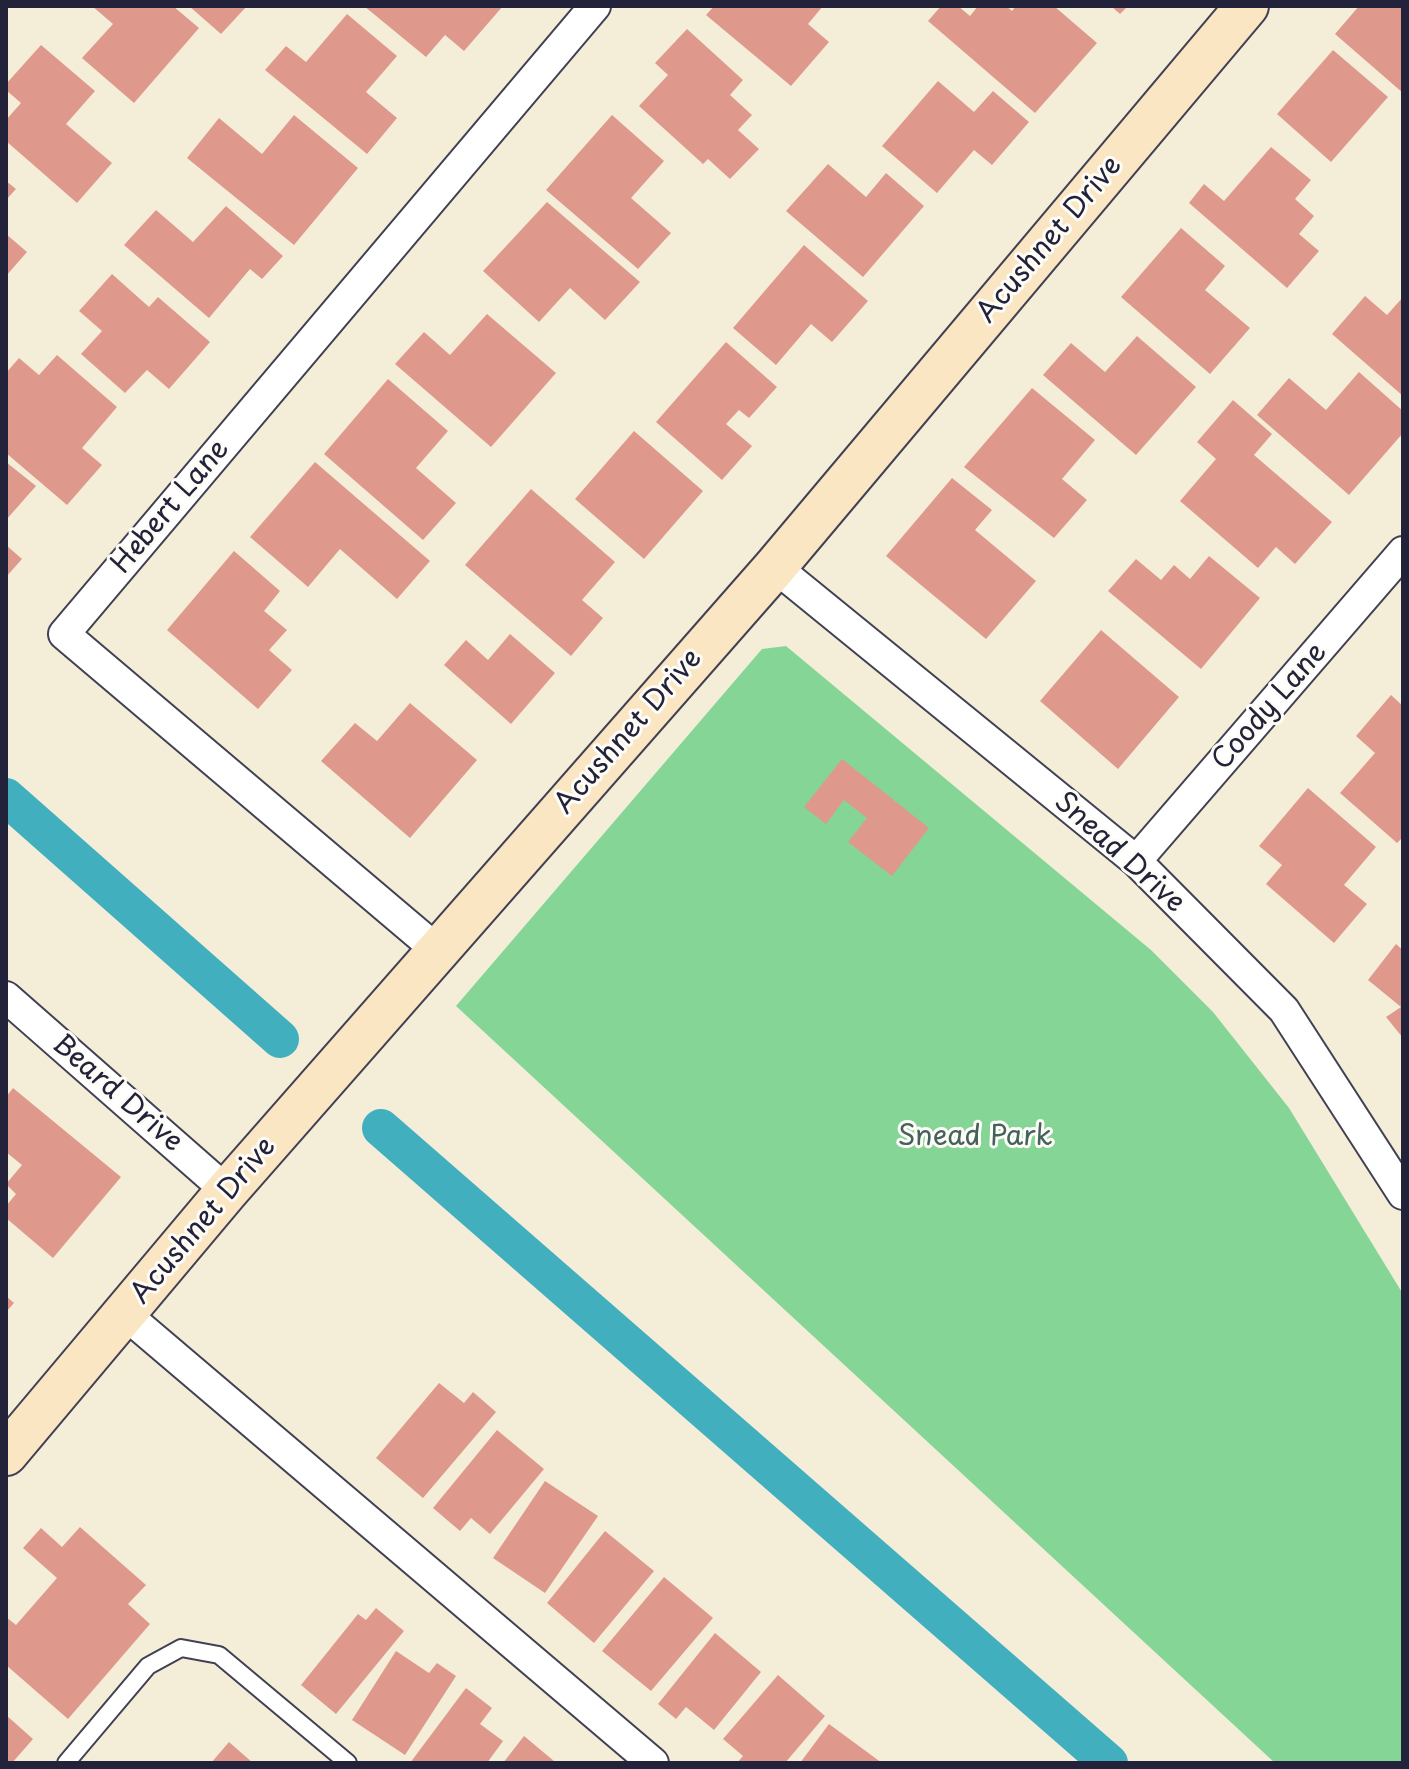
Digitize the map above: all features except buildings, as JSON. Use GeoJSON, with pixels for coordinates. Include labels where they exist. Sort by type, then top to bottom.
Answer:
{"type":"FeatureCollection","features":[{"type":"Feature","properties":{"kind":"street","name":"Hebert Lane"},"geometry":{"type":"LineString","coordinates":[[437,950],[64,634],[595,6]]}},
{"type":"Feature","properties":{"kind":"street","name":"Acushnet Drive"},"geometry":{"type":"LineString","coordinates":[[6,1454],[227,1191],[775,567],[1247,6]]}},
{"type":"Feature","properties":{"kind":"street","name":"Coody Lane"},"geometry":{"type":"LineString","coordinates":[[1136,861],[1403,552]]}},
{"type":"Feature","properties":{"kind":"street","name":"Snead Drive"},"geometry":{"type":"LineString","coordinates":[[775,567],[1136,861],[1284,1010],[1403,1194]]}},
{"type":"Feature","properties":{"kind":"street","name":"Beard Drive"},"geometry":{"type":"LineString","coordinates":[[6,997],[227,1191]]}},
{"type":"Feature","properties":{"kind":"street"},"geometry":{"type":"LineString","coordinates":[[125,1314],[653,1763]]}},
{"type":"Feature","properties":{"kind":"lane"},"geometry":{"type":"LineString","coordinates":[[66,1763],[148,1666],[181,1648],[219,1655],[348,1763]]}},
{"type":"Feature","properties":{"kind":"green space","name":"Snead Park"},"geometry":{"type":"Polygon","coordinates":[[[786,646],[1151,950],[1213,1012],[1289,1108],[1403,1294],[1403,1763],[1275,1763],[456,1006],[762,649],[786,646]]]}},
{"type":"Feature","properties":{"kind":"waterway"},"geometry":{"type":"LineString","coordinates":[[6,797],[280,1039]]}},
{"type":"Feature","properties":{"kind":"waterway"},"geometry":{"type":"LineString","coordinates":[[381,1128],[1109,1763]]}}]}
